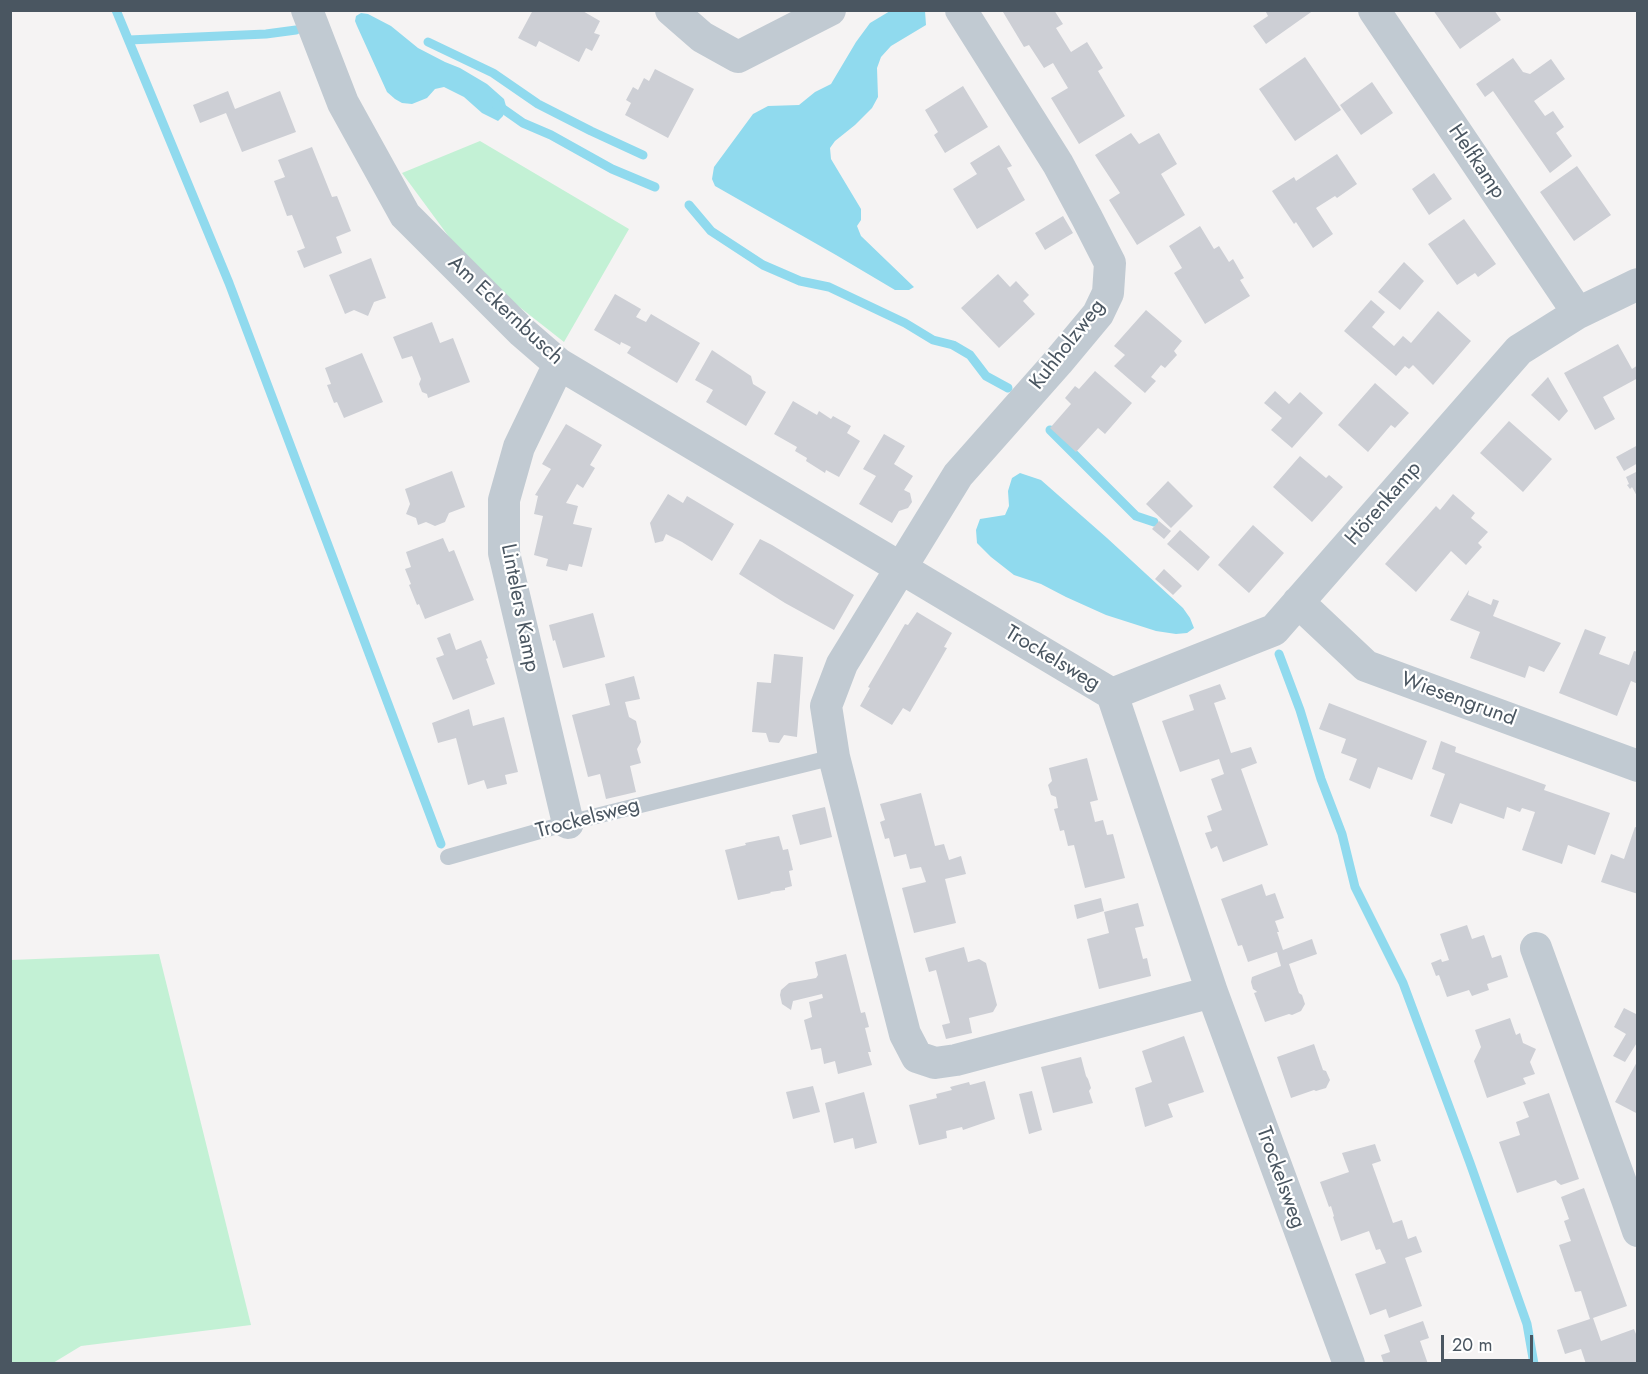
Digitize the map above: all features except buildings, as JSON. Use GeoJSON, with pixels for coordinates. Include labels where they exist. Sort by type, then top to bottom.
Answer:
{"type":"FeatureCollection","features":[{"type":"Feature","properties":{"kind":"street","name":"Am Eckernbusch"},"geometry":{"type":"LineString","coordinates":[[307,10],[343,103],[405,215],[522,332],[559,364],[900,569]]}},
{"type":"Feature","properties":{"kind":"street"},"geometry":{"type":"LineString","coordinates":[[671,10],[702,37],[738,57],[830,10]]}},
{"type":"Feature","properties":{"kind":"street","name":"Kuhholzweg"},"geometry":{"type":"LineString","coordinates":[[900,569],[958,475],[1098,314],[1108,292],[1110,263],[1096,236],[1058,164],[961,10]]}},
{"type":"Feature","properties":{"kind":"street","name":"Helfkamp"},"geometry":{"type":"LineString","coordinates":[[1374,10],[1578,313]]}},
{"type":"Feature","properties":{"kind":"street","name":"Hörenkamp"},"geometry":{"type":"LineString","coordinates":[[1112,694],[1274,630],[1519,350],[1578,313],[1638,284]]}},
{"type":"Feature","properties":{"kind":"street","name":"Lintelers Kamp"},"geometry":{"type":"LineString","coordinates":[[559,364],[519,447],[504,500],[504,553],[567,823]]}},
{"type":"Feature","properties":{"kind":"street"},"geometry":{"type":"LineString","coordinates":[[900,569],[842,664],[826,706],[834,757],[905,1034],[917,1057],[935,1063],[956,1060],[1212,992]]}},
{"type":"Feature","properties":{"kind":"street","name":"Trockelsweg"},"geometry":{"type":"LineString","coordinates":[[900,569],[1112,694],[1212,992],[1349,1364]]}},
{"type":"Feature","properties":{"kind":"street","name":"Wiesengrund"},"geometry":{"type":"LineString","coordinates":[[1298,602],[1366,666],[1638,766]]}},
{"type":"Feature","properties":{"kind":"street"},"geometry":{"type":"LineString","coordinates":[[1536,948],[1634,1210]]}},
{"type":"Feature","properties":{"kind":"lane","name":"Trockelsweg"},"geometry":{"type":"LineString","coordinates":[[448,856],[567,823],[834,757]]}},
{"type":"Feature","properties":{"kind":"green space"},"geometry":{"type":"Polygon","coordinates":[[[480,141],[629,229],[564,342],[508,298],[455,245],[402,173],[480,141]]]}},
{"type":"Feature","properties":{"kind":"green space"},"geometry":{"type":"Polygon","coordinates":[[[159,954],[251,1325],[81,1346],[53,1363],[11,1363],[11,960],[159,954]]]}},
{"type":"Feature","properties":{"kind":"water"},"geometry":{"type":"Polygon","coordinates":[[[890,11],[925,11],[926,25],[891,46],[881,57],[877,68],[878,97],[872,108],[830,148],[831,159],[861,209],[861,220],[857,226],[861,236],[914,287],[909,290],[895,290],[715,186],[712,179],[714,167],[753,114],[768,106],[799,105],[815,92],[831,84],[870,23],[890,11]]]}},
{"type":"Feature","properties":{"kind":"water"},"geometry":{"type":"Polygon","coordinates":[[[361,13],[368,14],[391,26],[418,48],[487,84],[504,99],[506,106],[503,116],[498,121],[482,113],[464,97],[444,87],[435,89],[427,98],[412,104],[402,103],[395,99],[387,92],[355,21],[356,16],[361,13]]]}},
{"type":"Feature","properties":{"kind":"water"},"geometry":{"type":"Polygon","coordinates":[[[1020,473],[1041,480],[1107,538],[1183,608],[1194,628],[1187,633],[1176,634],[1156,631],[1106,615],[1041,584],[1014,575],[991,557],[977,543],[976,530],[980,519],[1005,515],[1009,506],[1008,491],[1012,478],[1020,473]]]}},
{"type":"Feature","properties":{"kind":"waterway"},"geometry":{"type":"LineString","coordinates":[[116,10],[229,283],[441,844]]}},
{"type":"Feature","properties":{"kind":"waterway"},"geometry":{"type":"LineString","coordinates":[[129,40],[266,34],[296,30]]}},
{"type":"Feature","properties":{"kind":"waterway"},"geometry":{"type":"LineString","coordinates":[[428,42],[493,73],[538,104],[643,155]]}},
{"type":"Feature","properties":{"kind":"waterway"},"geometry":{"type":"LineString","coordinates":[[496,104],[523,123],[551,135],[612,169],[655,187]]}},
{"type":"Feature","properties":{"kind":"waterway"},"geometry":{"type":"LineString","coordinates":[[689,205],[711,231],[763,265],[800,281],[829,287],[905,323],[933,340],[953,345],[970,355],[986,376],[1008,388]]}},
{"type":"Feature","properties":{"kind":"waterway"},"geometry":{"type":"LineString","coordinates":[[1050,430],[1136,516],[1154,522]]}},
{"type":"Feature","properties":{"kind":"waterway"},"geometry":{"type":"LineString","coordinates":[[1279,654],[1342,834],[1355,887],[1403,983],[1470,1163],[1527,1324],[1534,1364]]}}]}
